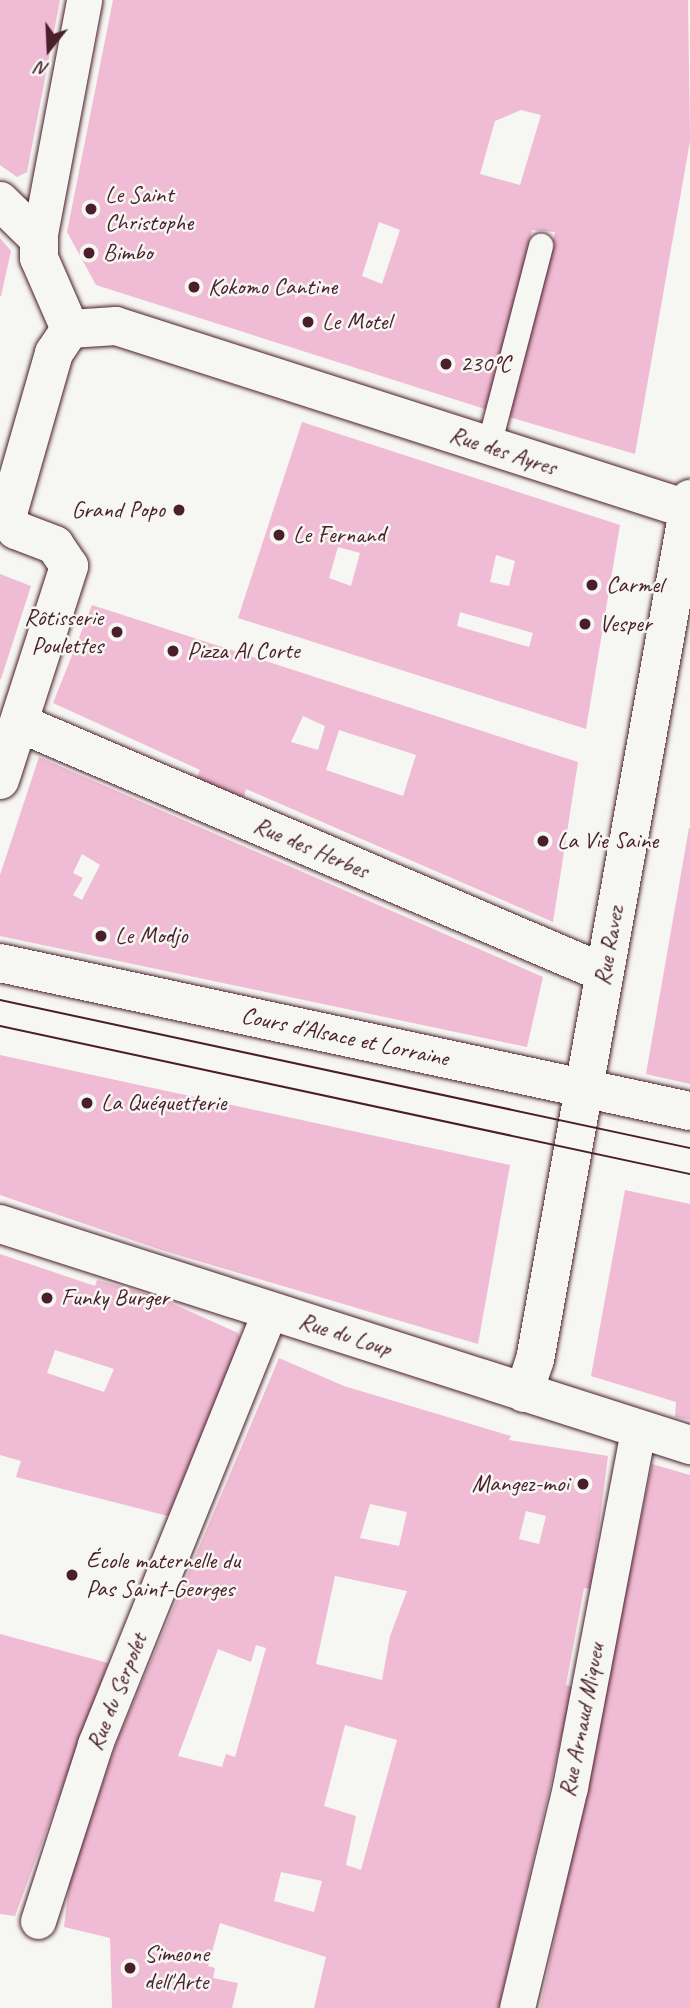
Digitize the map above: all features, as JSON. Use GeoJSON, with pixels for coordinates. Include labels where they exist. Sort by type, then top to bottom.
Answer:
{"type":"FeatureCollection","features":[{"type":"Feature","properties":{"kind":"street"},"geometry":{"type":"LineString","coordinates":[[0,780],[61,594],[67,555],[16,530],[3,518],[54,353],[70,329],[39,258],[39,239],[85,0]]}},
{"type":"Feature","properties":{"kind":"street"},"geometry":{"type":"LineString","coordinates":[[0,201],[39,239]]}},
{"type":"Feature","properties":{"kind":"street","name":"Rue des Ayres"},"geometry":{"type":"LineString","coordinates":[[70,329],[116,326],[488,446],[689,506]]}},
{"type":"Feature","properties":{"kind":"street","name":"Rue Ravez"},"geometry":{"type":"LineString","coordinates":[[524,1393],[584,1087],[689,506]]}},
{"type":"Feature","properties":{"kind":"street","name":"Rue des Herbes"},"geometry":{"type":"LineString","coordinates":[[19,723],[604,973]]}},
{"type":"Feature","properties":{"kind":"street","name":"Cours d'Alsace et Lorraine"},"geometry":{"type":"LineString","coordinates":[[0,963],[690,1111]]}},
{"type":"Feature","properties":{"kind":"street","name":"Rue du Loup"},"geometry":{"type":"LineString","coordinates":[[0,1224],[690,1445]]}},
{"type":"Feature","properties":{"kind":"street","name":"Rue du Serpolet"},"geometry":{"type":"LineString","coordinates":[[38,1921],[95,1744],[270,1311]]}},
{"type":"Feature","properties":{"kind":"street","name":"Rue Arnaud Miqueu"},"geometry":{"type":"LineString","coordinates":[[517,2008],[570,1787],[638,1430]]}},
{"type":"Feature","properties":{"kind":"lane"},"geometry":{"type":"LineString","coordinates":[[488,446],[541,246]]}},
{"type":"Feature","properties":{"kind":"building"},"geometry":{"type":"Polygon","coordinates":[[[0,0],[60,0],[27,172],[17,177],[0,165],[0,0]]]}},
{"type":"Feature","properties":{"kind":"building"},"geometry":{"type":"Polygon","coordinates":[[[113,0],[688,0],[690,141],[635,454],[509,417],[555,232],[532,230],[488,410],[96,285],[67,232],[113,0]],[[521,110],[495,121],[480,174],[520,185],[541,115],[521,110]],[[379,222],[362,276],[382,284],[400,230],[379,222]]]}},
{"type":"Feature","properties":{"kind":"building"},"geometry":{"type":"Polygon","coordinates":[[[0,238],[11,251],[1,296],[0,296],[0,238]]]}},
{"type":"Feature","properties":{"kind":"building"},"geometry":{"type":"Polygon","coordinates":[[[302,422],[620,525],[586,729],[238,618],[302,422]],[[338,547],[329,578],[351,586],[360,553],[338,547]],[[496,555],[490,582],[509,586],[515,561],[496,555]],[[460,612],[457,626],[529,647],[533,633],[460,612]]]}},
{"type":"Feature","properties":{"kind":"building"},"geometry":{"type":"Polygon","coordinates":[[[0,574],[31,586],[1,679],[0,679],[0,574]]]}},
{"type":"Feature","properties":{"kind":"building"},"geometry":{"type":"Polygon","coordinates":[[[92,605],[578,762],[553,922],[246,789],[243,802],[196,780],[200,770],[53,703],[92,605]],[[303,716],[291,742],[318,750],[325,726],[303,716]],[[339,730],[326,770],[403,796],[416,755],[339,730]]]}},
{"type":"Feature","properties":{"kind":"building"},"geometry":{"type":"Polygon","coordinates":[[[39,757],[543,977],[527,1047],[0,936],[0,875],[39,757]],[[82,854],[73,873],[83,878],[73,895],[82,900],[100,865],[82,854]]]}},
{"type":"Feature","properties":{"kind":"building"},"geometry":{"type":"Polygon","coordinates":[[[690,828],[690,1084],[646,1074],[690,828]]]}},
{"type":"Feature","properties":{"kind":"building"},"geometry":{"type":"Polygon","coordinates":[[[0,1055],[510,1165],[478,1344],[161,1250],[0,1195],[0,1055]]]}},
{"type":"Feature","properties":{"kind":"building"},"geometry":{"type":"Polygon","coordinates":[[[625,1190],[690,1204],[690,1420],[675,1417],[676,1402],[591,1376],[625,1190]]]}},
{"type":"Feature","properties":{"kind":"building"},"geometry":{"type":"Polygon","coordinates":[[[0,1254],[95,1286],[97,1280],[158,1297],[238,1333],[241,1341],[168,1516],[16,1477],[21,1461],[0,1455],[0,1254]],[[55,1350],[47,1373],[104,1392],[114,1369],[55,1350]]]}},
{"type":"Feature","properties":{"kind":"building"},"geometry":{"type":"Polygon","coordinates":[[[279,1358],[344,1386],[511,1436],[509,1440],[608,1456],[591,1589],[584,1588],[566,1685],[573,1687],[499,2008],[314,2008],[326,1957],[220,1923],[208,1966],[215,1968],[213,1978],[238,1983],[232,2008],[112,2008],[110,1938],[64,1927],[70,1877],[118,1739],[279,1358]],[[370,1504],[360,1538],[399,1546],[407,1512],[370,1504]],[[526,1511],[519,1539],[539,1544],[546,1516],[526,1511]],[[335,1576],[316,1664],[382,1680],[390,1636],[407,1591],[335,1576]],[[256,1645],[251,1662],[218,1649],[178,1756],[222,1767],[226,1754],[235,1757],[266,1648],[256,1645]],[[345,1725],[324,1806],[356,1816],[346,1865],[361,1870],[397,1740],[345,1725]],[[281,1872],[274,1901],[314,1912],[322,1881],[281,1872]]]}},
{"type":"Feature","properties":{"kind":"building"},"geometry":{"type":"Polygon","coordinates":[[[652,1464],[690,1475],[690,2008],[540,2008],[652,1464]]]}},
{"type":"Feature","properties":{"kind":"building"},"geometry":{"type":"Polygon","coordinates":[[[0,1634],[108,1663],[15,1916],[0,1914],[0,1634]]]}},
{"type":"Feature","properties":{"kind":"tram line"},"geometry":{"type":"LineString","coordinates":[[0,1000],[690,1148]]}},
{"type":"Feature","properties":{"kind":"tram line"},"geometry":{"type":"LineString","coordinates":[[0,1026],[690,1174]]}},
{"type":"Feature","properties":{"kind":"place","name":"Le Saint Christophe"},"geometry":{"type":"Point","coordinates":[91,209]}},
{"type":"Feature","properties":{"kind":"place","name":"Bimbo"},"geometry":{"type":"Point","coordinates":[89,253]}},
{"type":"Feature","properties":{"kind":"place","name":"Kokomo Cantine"},"geometry":{"type":"Point","coordinates":[194,287]}},
{"type":"Feature","properties":{"kind":"place","name":"Le Motel"},"geometry":{"type":"Point","coordinates":[308,322]}},
{"type":"Feature","properties":{"kind":"place","name":"230ºC"},"geometry":{"type":"Point","coordinates":[446,364]}},
{"type":"Feature","properties":{"kind":"place","name":"Grand Popo"},"geometry":{"type":"Point","coordinates":[179,510]}},
{"type":"Feature","properties":{"kind":"place","name":"Le Fernand"},"geometry":{"type":"Point","coordinates":[279,535]}},
{"type":"Feature","properties":{"kind":"place","name":"Carmel"},"geometry":{"type":"Point","coordinates":[592,585]}},
{"type":"Feature","properties":{"kind":"place","name":"Vesper"},"geometry":{"type":"Point","coordinates":[585,624]}},
{"type":"Feature","properties":{"kind":"place","name":"Rôtisserie Poulettes"},"geometry":{"type":"Point","coordinates":[117,632]}},
{"type":"Feature","properties":{"kind":"place","name":"Pizza Al Corte"},"geometry":{"type":"Point","coordinates":[173,651]}},
{"type":"Feature","properties":{"kind":"place","name":"La Vie Saine"},"geometry":{"type":"Point","coordinates":[543,841]}},
{"type":"Feature","properties":{"kind":"place","name":"Le Modjo"},"geometry":{"type":"Point","coordinates":[101,936]}},
{"type":"Feature","properties":{"kind":"place","name":"La Quéquetterie"},"geometry":{"type":"Point","coordinates":[87,1103]}},
{"type":"Feature","properties":{"kind":"place","name":"Funky Burger"},"geometry":{"type":"Point","coordinates":[47,1298]}},
{"type":"Feature","properties":{"kind":"place","name":"Mangez-moi"},"geometry":{"type":"Point","coordinates":[583,1484]}},
{"type":"Feature","properties":{"kind":"place","name":"École maternelle du Pas Saint-Georges"},"geometry":{"type":"Point","coordinates":[72,1575]}},
{"type":"Feature","properties":{"kind":"place","name":"Simeone dell'Arte"},"geometry":{"type":"Point","coordinates":[130,1968]}}]}
